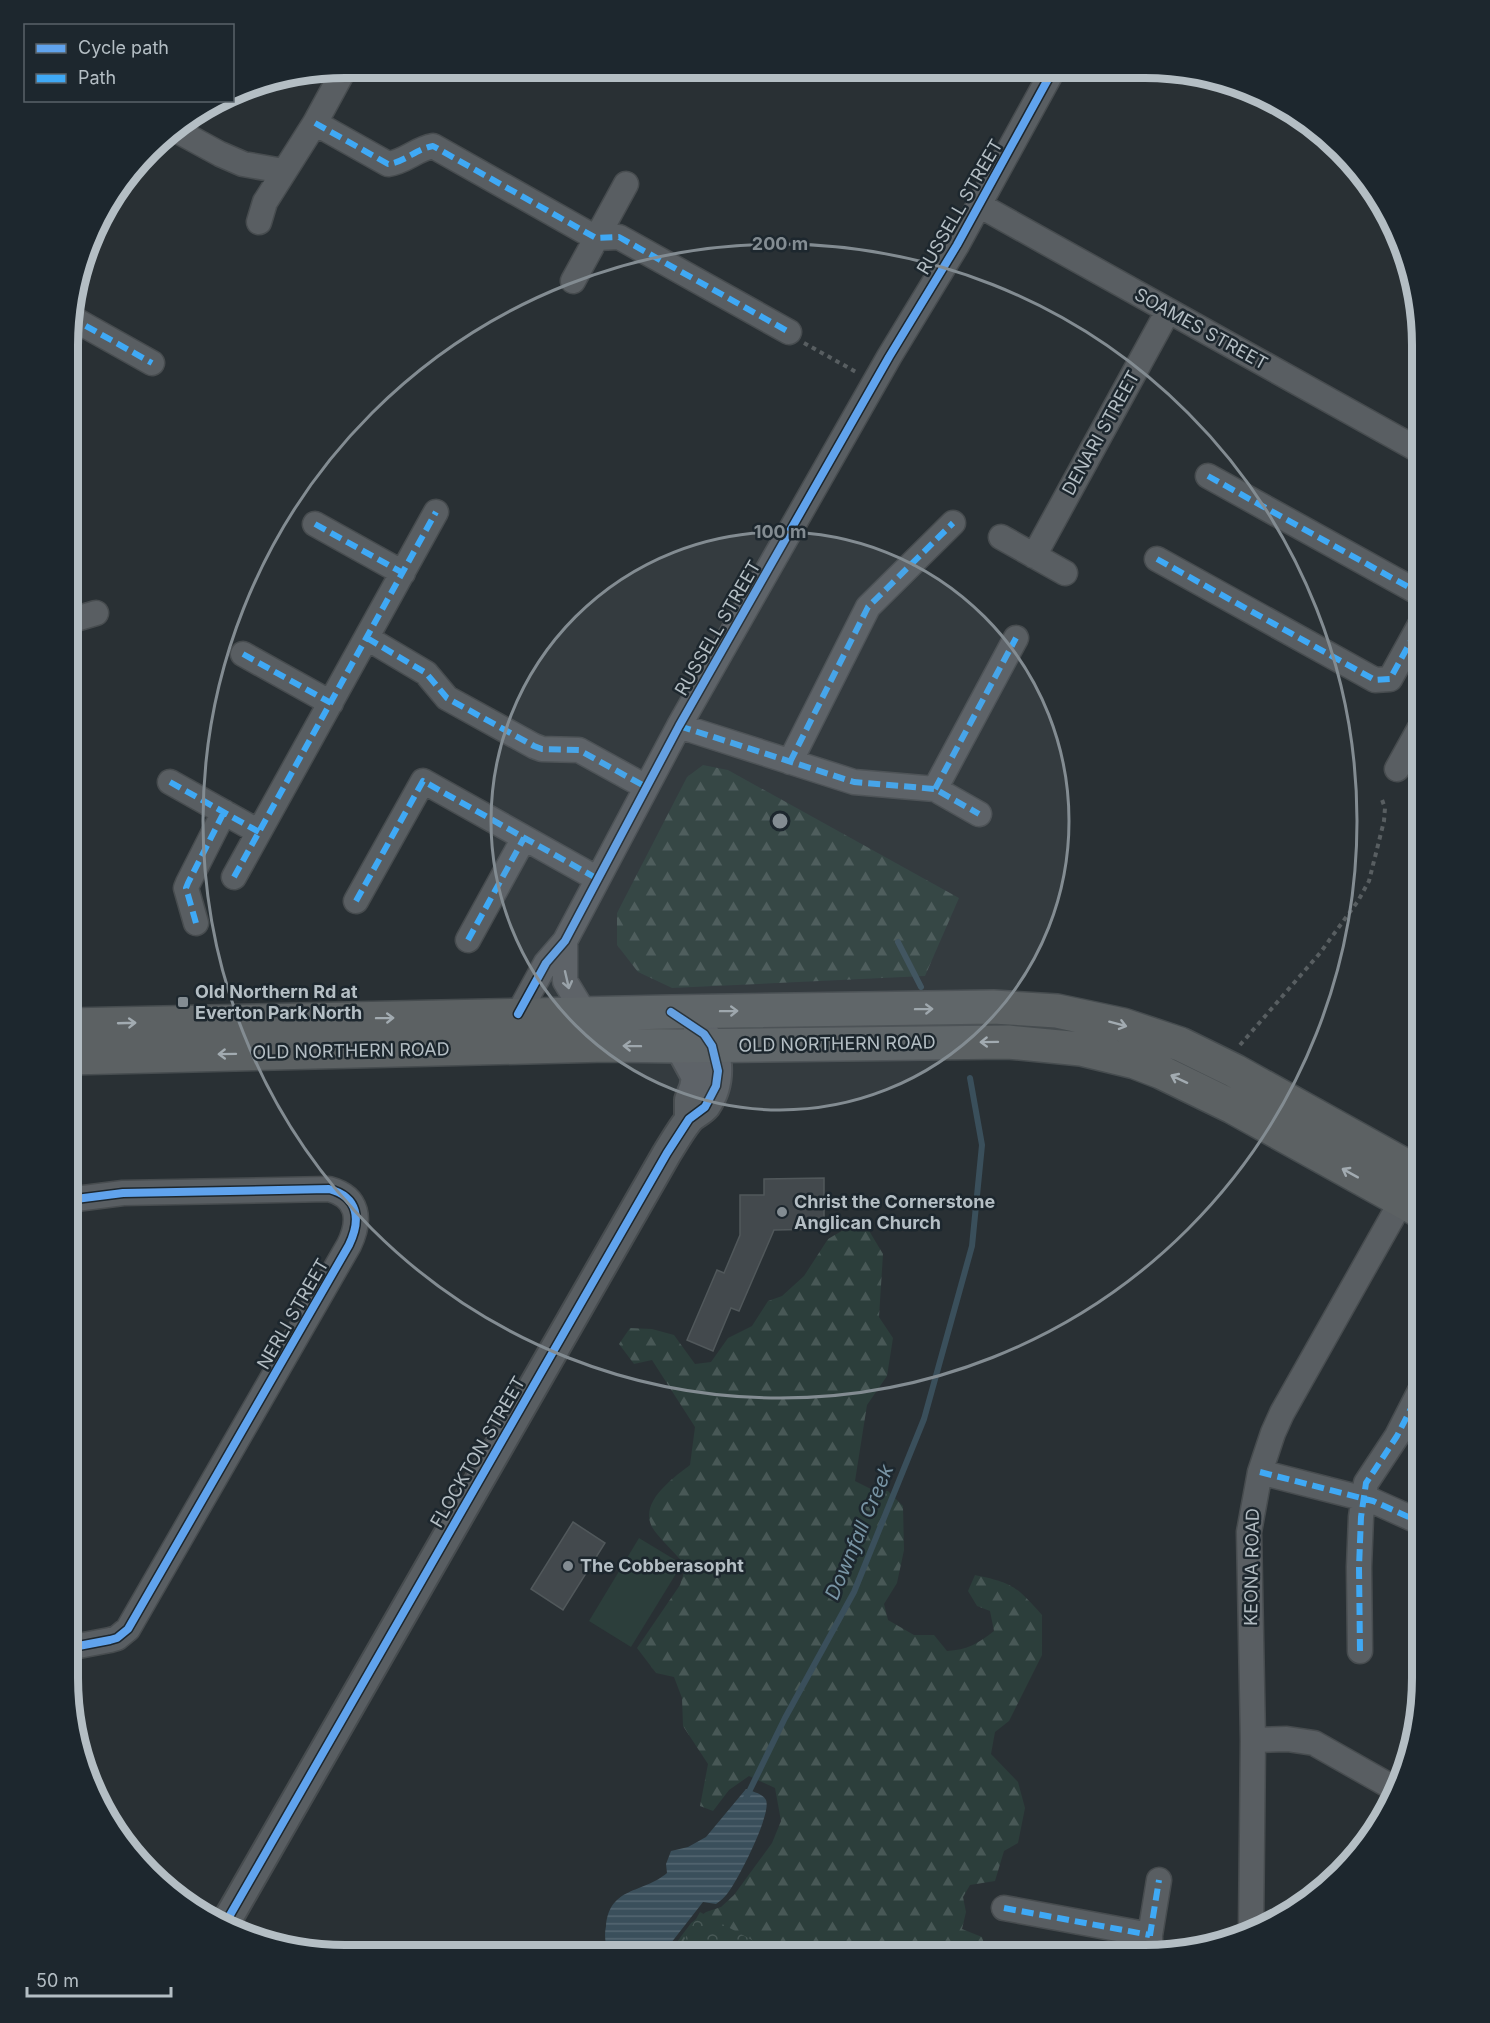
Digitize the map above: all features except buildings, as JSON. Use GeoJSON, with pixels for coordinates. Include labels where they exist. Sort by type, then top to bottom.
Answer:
{"type":"FeatureCollection","features":[{"type":"Feature","properties":{"kind":"highway","name":"OLD NORTHERN ROAD"},"geometry":{"type":"LineString","coordinates":[[78,1025],[518,1014],[993,1007],[1057,1011],[1091,1017],[1150,1033],[1210,1058],[1412,1170]]}},
{"type":"Feature","properties":{"kind":"highway","name":"OLD NORTHERN ROAD"},"geometry":{"type":"LineString","coordinates":[[78,1058],[607,1045],[1008,1042],[1045,1044],[1110,1055],[1161,1072],[1195,1087],[1412,1206]]}},
{"type":"Feature","properties":{"kind":"street"},"geometry":{"type":"LineString","coordinates":[[259,222],[265,202],[315,123],[339,78]]}},
{"type":"Feature","properties":{"kind":"street","name":"RUSSELL STREET"},"geometry":{"type":"LineString","coordinates":[[518,1014],[546,963],[565,941],[596,878],[679,726],[889,357],[979,206],[1049,78]]}},
{"type":"Feature","properties":{"kind":"street"},"geometry":{"type":"LineString","coordinates":[[315,123],[388,164],[400,163],[420,148],[433,146],[596,238],[619,237],[789,332]]}},
{"type":"Feature","properties":{"kind":"street"},"geometry":{"type":"LineString","coordinates":[[182,133],[243,164],[283,171]]}},
{"type":"Feature","properties":{"kind":"street"},"geometry":{"type":"LineString","coordinates":[[573,281],[626,184]]}},
{"type":"Feature","properties":{"kind":"street","name":"SOAMES STREET"},"geometry":{"type":"LineString","coordinates":[[979,206],[1412,446]]}},
{"type":"Feature","properties":{"kind":"street","name":"DENARI STREET"},"geometry":{"type":"LineString","coordinates":[[1034,556],[1168,311]]}},
{"type":"Feature","properties":{"kind":"street"},"geometry":{"type":"LineString","coordinates":[[79,322],[152,363]]}},
{"type":"Feature","properties":{"kind":"street"},"geometry":{"type":"LineString","coordinates":[[1208,476],[1412,589]]}},
{"type":"Feature","properties":{"kind":"street"},"geometry":{"type":"LineString","coordinates":[[234,877],[436,512]]}},
{"type":"Feature","properties":{"kind":"street"},"geometry":{"type":"LineString","coordinates":[[790,762],[868,607],[953,523]]}},
{"type":"Feature","properties":{"kind":"street"},"geometry":{"type":"LineString","coordinates":[[315,524],[403,573]]}},
{"type":"Feature","properties":{"kind":"street"},"geometry":{"type":"LineString","coordinates":[[1001,537],[1065,573]]}},
{"type":"Feature","properties":{"kind":"street"},"geometry":{"type":"LineString","coordinates":[[1158,559],[1375,680],[1390,680],[1412,639]]}},
{"type":"Feature","properties":{"kind":"street"},"geometry":{"type":"LineString","coordinates":[[78,618],[96,613]]}},
{"type":"Feature","properties":{"kind":"street"},"geometry":{"type":"LineString","coordinates":[[367,638],[426,673],[447,698],[534,746],[542,749],[579,750],[646,787]]}},
{"type":"Feature","properties":{"kind":"street"},"geometry":{"type":"LineString","coordinates":[[934,789],[1016,638]]}},
{"type":"Feature","properties":{"kind":"street"},"geometry":{"type":"LineString","coordinates":[[243,654],[331,703]]}},
{"type":"Feature","properties":{"kind":"street"},"geometry":{"type":"LineString","coordinates":[[679,726],[854,782],[934,789],[979,814]]}},
{"type":"Feature","properties":{"kind":"street"},"geometry":{"type":"LineString","coordinates":[[1397,769],[1412,742]]}},
{"type":"Feature","properties":{"kind":"street"},"geometry":{"type":"LineString","coordinates":[[356,901],[423,781],[596,878]]}},
{"type":"Feature","properties":{"kind":"street"},"geometry":{"type":"LineString","coordinates":[[170,782],[259,832]]}},
{"type":"Feature","properties":{"kind":"street"},"geometry":{"type":"LineString","coordinates":[[196,923],[186,888],[224,812]]}},
{"type":"Feature","properties":{"kind":"street"},"geometry":{"type":"LineString","coordinates":[[468,940],[524,838]]}},
{"type":"Feature","properties":{"kind":"street","name":"RUSSELL STREET"},"geometry":{"type":"LineString","coordinates":[[565,941],[566,981],[585,1014]]}},
{"type":"Feature","properties":{"kind":"street"},"geometry":{"type":"LineString","coordinates":[[671,1012],[701,1031],[712,1046]]}},
{"type":"Feature","properties":{"kind":"street","name":"FLOCKTON STREET"},"geometry":{"type":"LineString","coordinates":[[679,1046],[696,1077],[689,1100],[689,1119]]}},
{"type":"Feature","properties":{"kind":"street","name":"FLOCKTON STREET"},"geometry":{"type":"LineString","coordinates":[[228,1918],[667,1153],[689,1119],[705,1107],[716,1086],[717,1062],[712,1046]]}},
{"type":"Feature","properties":{"kind":"street","name":"NERLI STREET"},"geometry":{"type":"LineString","coordinates":[[78,1199],[123,1193],[329,1189],[346,1197],[357,1214],[357,1223],[350,1245],[128,1629],[110,1640],[78,1646]]}},
{"type":"Feature","properties":{"kind":"street","name":"KEONA ROAD"},"geometry":{"type":"LineString","coordinates":[[1251,1923],[1253,1740],[1249,1532],[1260,1472],[1282,1413],[1412,1206]]}},
{"type":"Feature","properties":{"kind":"street"},"geometry":{"type":"LineString","coordinates":[[1360,1651],[1359,1567],[1363,1498],[1369,1477],[1393,1444],[1412,1407]]}},
{"type":"Feature","properties":{"kind":"street"},"geometry":{"type":"LineString","coordinates":[[1260,1472],[1363,1498],[1412,1519]]}},
{"type":"Feature","properties":{"kind":"street"},"geometry":{"type":"LineString","coordinates":[[1253,1740],[1287,1739],[1314,1743],[1389,1786]]}},
{"type":"Feature","properties":{"kind":"street"},"geometry":{"type":"LineString","coordinates":[[1150,1945],[1159,1880]]}},
{"type":"Feature","properties":{"kind":"street"},"geometry":{"type":"LineString","coordinates":[[1005,1908],[1149,1945]]}},
{"type":"Feature","properties":{"kind":"path"},"geometry":{"type":"LineString","coordinates":[[789,332],[858,374]]}},
{"type":"Feature","properties":{"kind":"path"},"geometry":{"type":"LineString","coordinates":[[1236,1050],[1320,953],[1358,901],[1369,881],[1382,831],[1385,808],[1382,797]]}},
{"type":"Feature","properties":{"kind":"green space"},"geometry":{"type":"Polygon","coordinates":[[[703,765],[728,770],[959,898],[925,976],[672,988],[638,972],[617,945],[617,913],[687,777],[703,765]]]}},
{"type":"Feature","properties":{"kind":"green space"},"geometry":{"type":"Polygon","coordinates":[[[862,1219],[883,1254],[879,1317],[893,1338],[887,1376],[867,1405],[855,1481],[875,1491],[888,1491],[903,1506],[904,1550],[897,1583],[884,1604],[888,1620],[914,1635],[934,1635],[947,1651],[961,1649],[978,1642],[994,1631],[990,1611],[977,1606],[968,1591],[975,1575],[1013,1587],[1042,1615],[1042,1655],[1009,1721],[995,1732],[991,1754],[1018,1782],[1025,1808],[1018,1843],[1004,1851],[995,1881],[970,1885],[963,1897],[966,1912],[962,1929],[982,1937],[985,1945],[675,1945],[691,1923],[706,1912],[721,1907],[734,1895],[772,1843],[781,1821],[775,1788],[749,1776],[729,1790],[713,1811],[700,1806],[708,1764],[683,1726],[682,1698],[674,1677],[656,1673],[637,1648],[680,1585],[686,1566],[655,1531],[649,1518],[650,1509],[660,1492],[690,1465],[695,1427],[652,1360],[634,1364],[619,1344],[630,1328],[652,1329],[674,1335],[695,1364],[711,1362],[728,1338],[752,1326],[768,1301],[782,1296],[804,1276],[828,1239],[862,1219]]]}},
{"type":"Feature","properties":{"kind":"green space"},"geometry":{"type":"Polygon","coordinates":[[[639,1538],[682,1564],[631,1647],[589,1621],[639,1538]]]}},
{"type":"Feature","properties":{"kind":"green space"},"geometry":{"type":"Polygon","coordinates":[[[700,1912],[761,1945],[681,1945],[700,1912]]]}},
{"type":"Feature","properties":{"kind":"water"},"geometry":{"type":"Polygon","coordinates":[[[746,1789],[760,1794],[766,1800],[764,1819],[759,1833],[726,1895],[716,1904],[703,1902],[670,1945],[606,1945],[605,1933],[609,1913],[620,1897],[667,1873],[666,1864],[671,1851],[688,1847],[706,1837],[746,1789]]]}},
{"type":"Feature","properties":{"kind":"waterway"},"geometry":{"type":"LineString","coordinates":[[898,942],[921,987]]}},
{"type":"Feature","properties":{"kind":"waterway","name":"Downfall Creek"},"geometry":{"type":"LineString","coordinates":[[746,1798],[785,1718],[854,1592],[924,1419],[972,1246],[982,1145],[970,1078]]}},
{"type":"Feature","properties":{"kind":"marked path"},"geometry":{"type":"LineString","coordinates":[[315,123],[388,164],[433,146],[596,238],[619,237],[789,332]]}},
{"type":"Feature","properties":{"kind":"marked path"},"geometry":{"type":"LineString","coordinates":[[79,322],[152,363]]}},
{"type":"Feature","properties":{"kind":"marked path"},"geometry":{"type":"LineString","coordinates":[[1208,476],[1412,589]]}},
{"type":"Feature","properties":{"kind":"marked path"},"geometry":{"type":"LineString","coordinates":[[234,877],[436,512]]}},
{"type":"Feature","properties":{"kind":"marked path"},"geometry":{"type":"LineString","coordinates":[[790,762],[868,607],[953,523]]}},
{"type":"Feature","properties":{"kind":"marked path"},"geometry":{"type":"LineString","coordinates":[[315,524],[403,573]]}},
{"type":"Feature","properties":{"kind":"marked path"},"geometry":{"type":"LineString","coordinates":[[1157,559],[1375,680],[1390,679],[1412,639]]}},
{"type":"Feature","properties":{"kind":"marked path"},"geometry":{"type":"LineString","coordinates":[[367,638],[426,673],[447,698],[534,746],[542,749],[579,750],[646,787]]}},
{"type":"Feature","properties":{"kind":"marked path"},"geometry":{"type":"LineString","coordinates":[[935,789],[1016,638]]}},
{"type":"Feature","properties":{"kind":"marked path"},"geometry":{"type":"LineString","coordinates":[[243,654],[331,703]]}},
{"type":"Feature","properties":{"kind":"marked path"},"geometry":{"type":"LineString","coordinates":[[679,726],[854,782],[935,789],[979,814]]}},
{"type":"Feature","properties":{"kind":"marked path"},"geometry":{"type":"LineString","coordinates":[[356,901],[423,781],[596,878]]}},
{"type":"Feature","properties":{"kind":"marked path"},"geometry":{"type":"LineString","coordinates":[[170,782],[259,832]]}},
{"type":"Feature","properties":{"kind":"marked path"},"geometry":{"type":"LineString","coordinates":[[196,923],[186,888],[224,812]]}},
{"type":"Feature","properties":{"kind":"marked path"},"geometry":{"type":"LineString","coordinates":[[468,940],[524,838]]}},
{"type":"Feature","properties":{"kind":"marked path"},"geometry":{"type":"LineString","coordinates":[[1360,1651],[1359,1567],[1361,1517],[1366,1483],[1397,1436],[1412,1407]]}},
{"type":"Feature","properties":{"kind":"marked path"},"geometry":{"type":"LineString","coordinates":[[1260,1472],[1373,1501],[1412,1519]]}},
{"type":"Feature","properties":{"kind":"marked path"},"geometry":{"type":"LineString","coordinates":[[1150,1945],[1159,1880]]}},
{"type":"Feature","properties":{"kind":"marked path"},"geometry":{"type":"LineString","coordinates":[[1004,1908],[1150,1935]]}},
{"type":"Feature","properties":{"kind":"cycle path"},"geometry":{"type":"LineString","coordinates":[[518,1014],[546,963],[565,941],[679,726],[889,357],[957,245],[1049,78]]}},
{"type":"Feature","properties":{"kind":"cycle path"},"geometry":{"type":"LineString","coordinates":[[228,1918],[667,1153],[689,1119],[705,1107],[716,1086],[718,1071],[712,1046],[704,1034],[671,1012]]}},
{"type":"Feature","properties":{"kind":"cycle path"},"geometry":{"type":"LineString","coordinates":[[78,1199],[123,1193],[329,1189],[339,1193],[352,1204],[356,1218],[349,1245],[128,1629],[117,1638],[78,1646]]}},
{"type":"Feature","properties":{"kind":"place","name":"Old Northern Rd at Everton Park North"},"geometry":{"type":"Point","coordinates":[183,1002]}},
{"type":"Feature","properties":{"kind":"place","name":"Christ the Cornerstone Anglican Church"},"geometry":{"type":"Point","coordinates":[782,1212]}},
{"type":"Feature","properties":{"kind":"place","name":"The Cobberasopht"},"geometry":{"type":"Point","coordinates":[568,1566]}}]}
